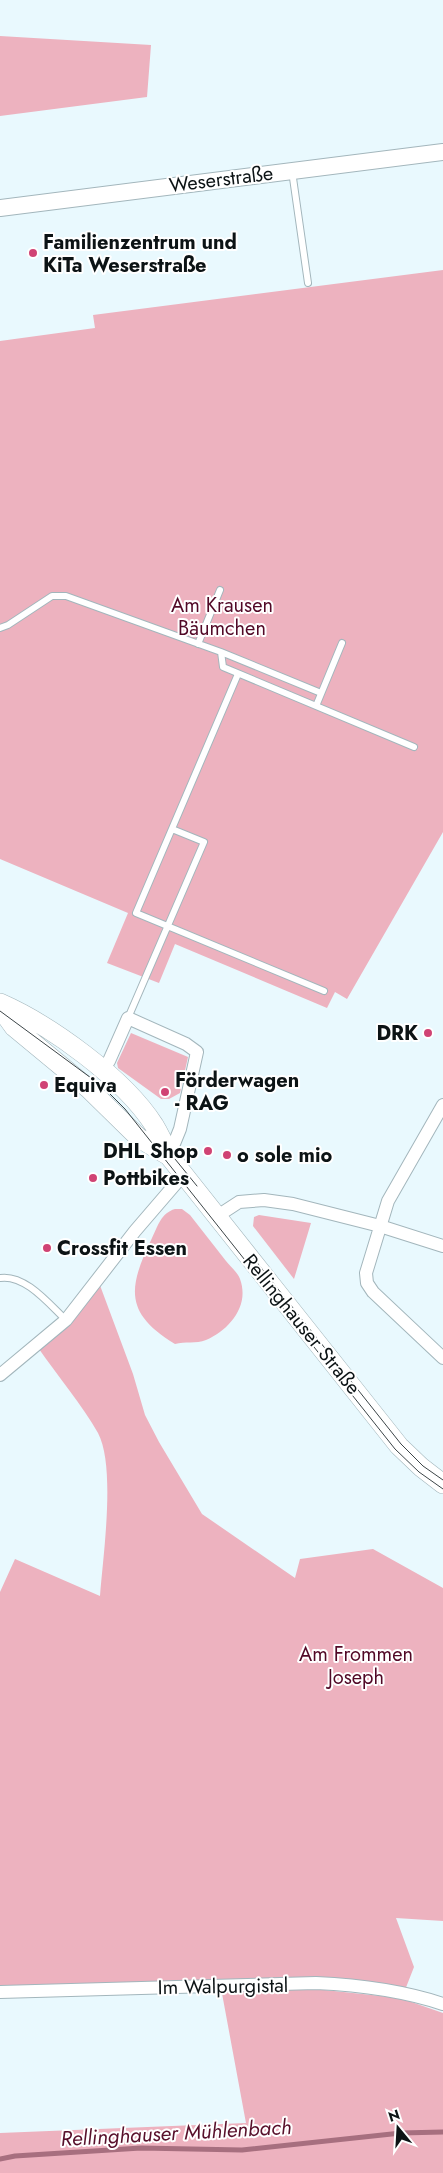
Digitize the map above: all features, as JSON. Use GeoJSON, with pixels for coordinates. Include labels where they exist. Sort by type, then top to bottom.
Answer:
{"type":"FeatureCollection","features":[{"type":"Feature","properties":{"kind":"main road","name":"Rellinghauser Straße"},"geometry":{"type":"LineString","coordinates":[[0,1003],[25,1014],[78,1050],[141,1108],[154,1126],[169,1156],[399,1446],[421,1467],[443,1484]]}},
{"type":"Feature","properties":{"kind":"main road","name":"Rellinghauser Straße"},"geometry":{"type":"LineString","coordinates":[[0,1008],[14,1027],[89,1089],[139,1138],[169,1156]]}},
{"type":"Feature","properties":{"kind":"street","name":"Weserstraße"},"geometry":{"type":"LineString","coordinates":[[0,208],[443,152]]}},
{"type":"Feature","properties":{"kind":"street"},"geometry":{"type":"LineString","coordinates":[[102,1071],[109,1061],[128,1018],[186,1044],[197,1052],[180,1129],[169,1156]]}},
{"type":"Feature","properties":{"kind":"street"},"geometry":{"type":"LineString","coordinates":[[443,1105],[388,1201],[366,1273],[367,1283],[373,1292],[443,1358]]}},
{"type":"Feature","properties":{"kind":"street"},"geometry":{"type":"LineString","coordinates":[[0,1375],[66,1320],[134,1231],[184,1174]]}},
{"type":"Feature","properties":{"kind":"street"},"geometry":{"type":"LineString","coordinates":[[216,1216],[239,1202],[264,1200],[293,1204],[380,1226],[443,1246]]}},
{"type":"Feature","properties":{"kind":"street","name":"Im Walpurgistal"},"geometry":{"type":"LineString","coordinates":[[0,1992],[316,1984],[358,1985],[399,1991],[443,2004]]}},
{"type":"Feature","properties":{"kind":"lane"},"geometry":{"type":"LineString","coordinates":[[292,171],[308,283]]}},
{"type":"Feature","properties":{"kind":"lane"},"geometry":{"type":"LineString","coordinates":[[198,644],[220,590]]}},
{"type":"Feature","properties":{"kind":"lane"},"geometry":{"type":"LineString","coordinates":[[0,628],[8,625],[52,596],[66,596],[221,652],[321,693]]}},
{"type":"Feature","properties":{"kind":"lane"},"geometry":{"type":"LineString","coordinates":[[316,706],[342,643]]}},
{"type":"Feature","properties":{"kind":"lane"},"geometry":{"type":"LineString","coordinates":[[221,652],[223,667],[414,747]]}},
{"type":"Feature","properties":{"kind":"lane"},"geometry":{"type":"LineString","coordinates":[[238,674],[136,913],[324,991]]}},
{"type":"Feature","properties":{"kind":"lane"},"geometry":{"type":"LineString","coordinates":[[128,1018],[204,842],[172,829]]}},
{"type":"Feature","properties":{"kind":"lane"},"geometry":{"type":"LineString","coordinates":[[0,1278],[14,1279],[26,1285],[66,1320]]}},
{"type":"Feature","properties":{"kind":"green space"},"geometry":{"type":"Polygon","coordinates":[[[0,36],[151,45],[147,97],[0,116],[0,36]]]}},
{"type":"Feature","properties":{"kind":"green space","name":"Am Krausen Bäumchen"},"geometry":{"type":"Polygon","coordinates":[[[443,270],[443,832],[347,999],[335,992],[327,1008],[175,944],[159,983],[107,963],[128,913],[0,859],[0,341],[95,328],[93,315],[443,270]]]}},
{"type":"Feature","properties":{"kind":"green space"},"geometry":{"type":"Polygon","coordinates":[[[131,1033],[188,1057],[180,1093],[169,1099],[161,1099],[118,1068],[117,1063],[131,1033]]]}},
{"type":"Feature","properties":{"kind":"green space"},"geometry":{"type":"Polygon","coordinates":[[[175,1209],[182,1209],[190,1215],[238,1274],[242,1289],[242,1299],[240,1308],[230,1323],[214,1336],[202,1341],[175,1344],[158,1333],[139,1310],[135,1298],[135,1285],[138,1271],[158,1225],[166,1214],[175,1209]]]}},
{"type":"Feature","properties":{"kind":"green space"},"geometry":{"type":"Polygon","coordinates":[[[259,1215],[311,1223],[294,1279],[253,1226],[254,1217],[259,1215]]]}},
{"type":"Feature","properties":{"kind":"green space","name":"Am Frommen Joseph"},"geometry":{"type":"Polygon","coordinates":[[[98,1280],[133,1374],[145,1415],[202,1514],[295,1578],[300,1559],[373,1549],[443,1588],[443,1921],[396,1918],[414,1967],[405,1990],[0,1989],[0,1592],[15,1559],[100,1596],[107,1512],[106,1467],[103,1448],[92,1423],[39,1349],[98,1280]]]}},
{"type":"Feature","properties":{"kind":"green space"},"geometry":{"type":"Polygon","coordinates":[[[221,1988],[315,1989],[400,1998],[443,2013],[443,2173],[0,2173],[0,2133],[246,2123],[221,1988]]]}},
{"type":"Feature","properties":{"kind":"waterway","name":"Rellinghauser Mühlenbach"},"geometry":{"type":"LineString","coordinates":[[0,2159],[15,2156],[141,2148],[242,2150],[401,2133],[443,2132]]}},
{"type":"Feature","properties":{"kind":"tram line"},"geometry":{"type":"LineString","coordinates":[[0,1011],[102,1086],[125,1109],[395,1449],[419,1472],[443,1489]]}},
{"type":"Feature","properties":{"kind":"tram line"},"geometry":{"type":"LineString","coordinates":[[175,1159],[197,1186]]}},
{"type":"Feature","properties":{"kind":"tram line"},"geometry":{"type":"LineString","coordinates":[[251,1255],[401,1444],[423,1466],[443,1480]]}},
{"type":"Feature","properties":{"kind":"place","name":"Familienzentrum und KiTa Weserstraße"},"geometry":{"type":"Point","coordinates":[33,253]}},
{"type":"Feature","properties":{"kind":"place","name":"DRK"},"geometry":{"type":"Point","coordinates":[428,1033]}},
{"type":"Feature","properties":{"kind":"place","name":"Equiva"},"geometry":{"type":"Point","coordinates":[44,1085]}},
{"type":"Feature","properties":{"kind":"place","name":"Förderwagen - RAG"},"geometry":{"type":"Point","coordinates":[165,1092]}},
{"type":"Feature","properties":{"kind":"place","name":"DHL Shop"},"geometry":{"type":"Point","coordinates":[208,1151]}},
{"type":"Feature","properties":{"kind":"place","name":"o sole mio"},"geometry":{"type":"Point","coordinates":[227,1155]}},
{"type":"Feature","properties":{"kind":"place","name":"Pottbikes"},"geometry":{"type":"Point","coordinates":[93,1178]}},
{"type":"Feature","properties":{"kind":"place","name":"Crossfit Essen"},"geometry":{"type":"Point","coordinates":[47,1248]}}]}
